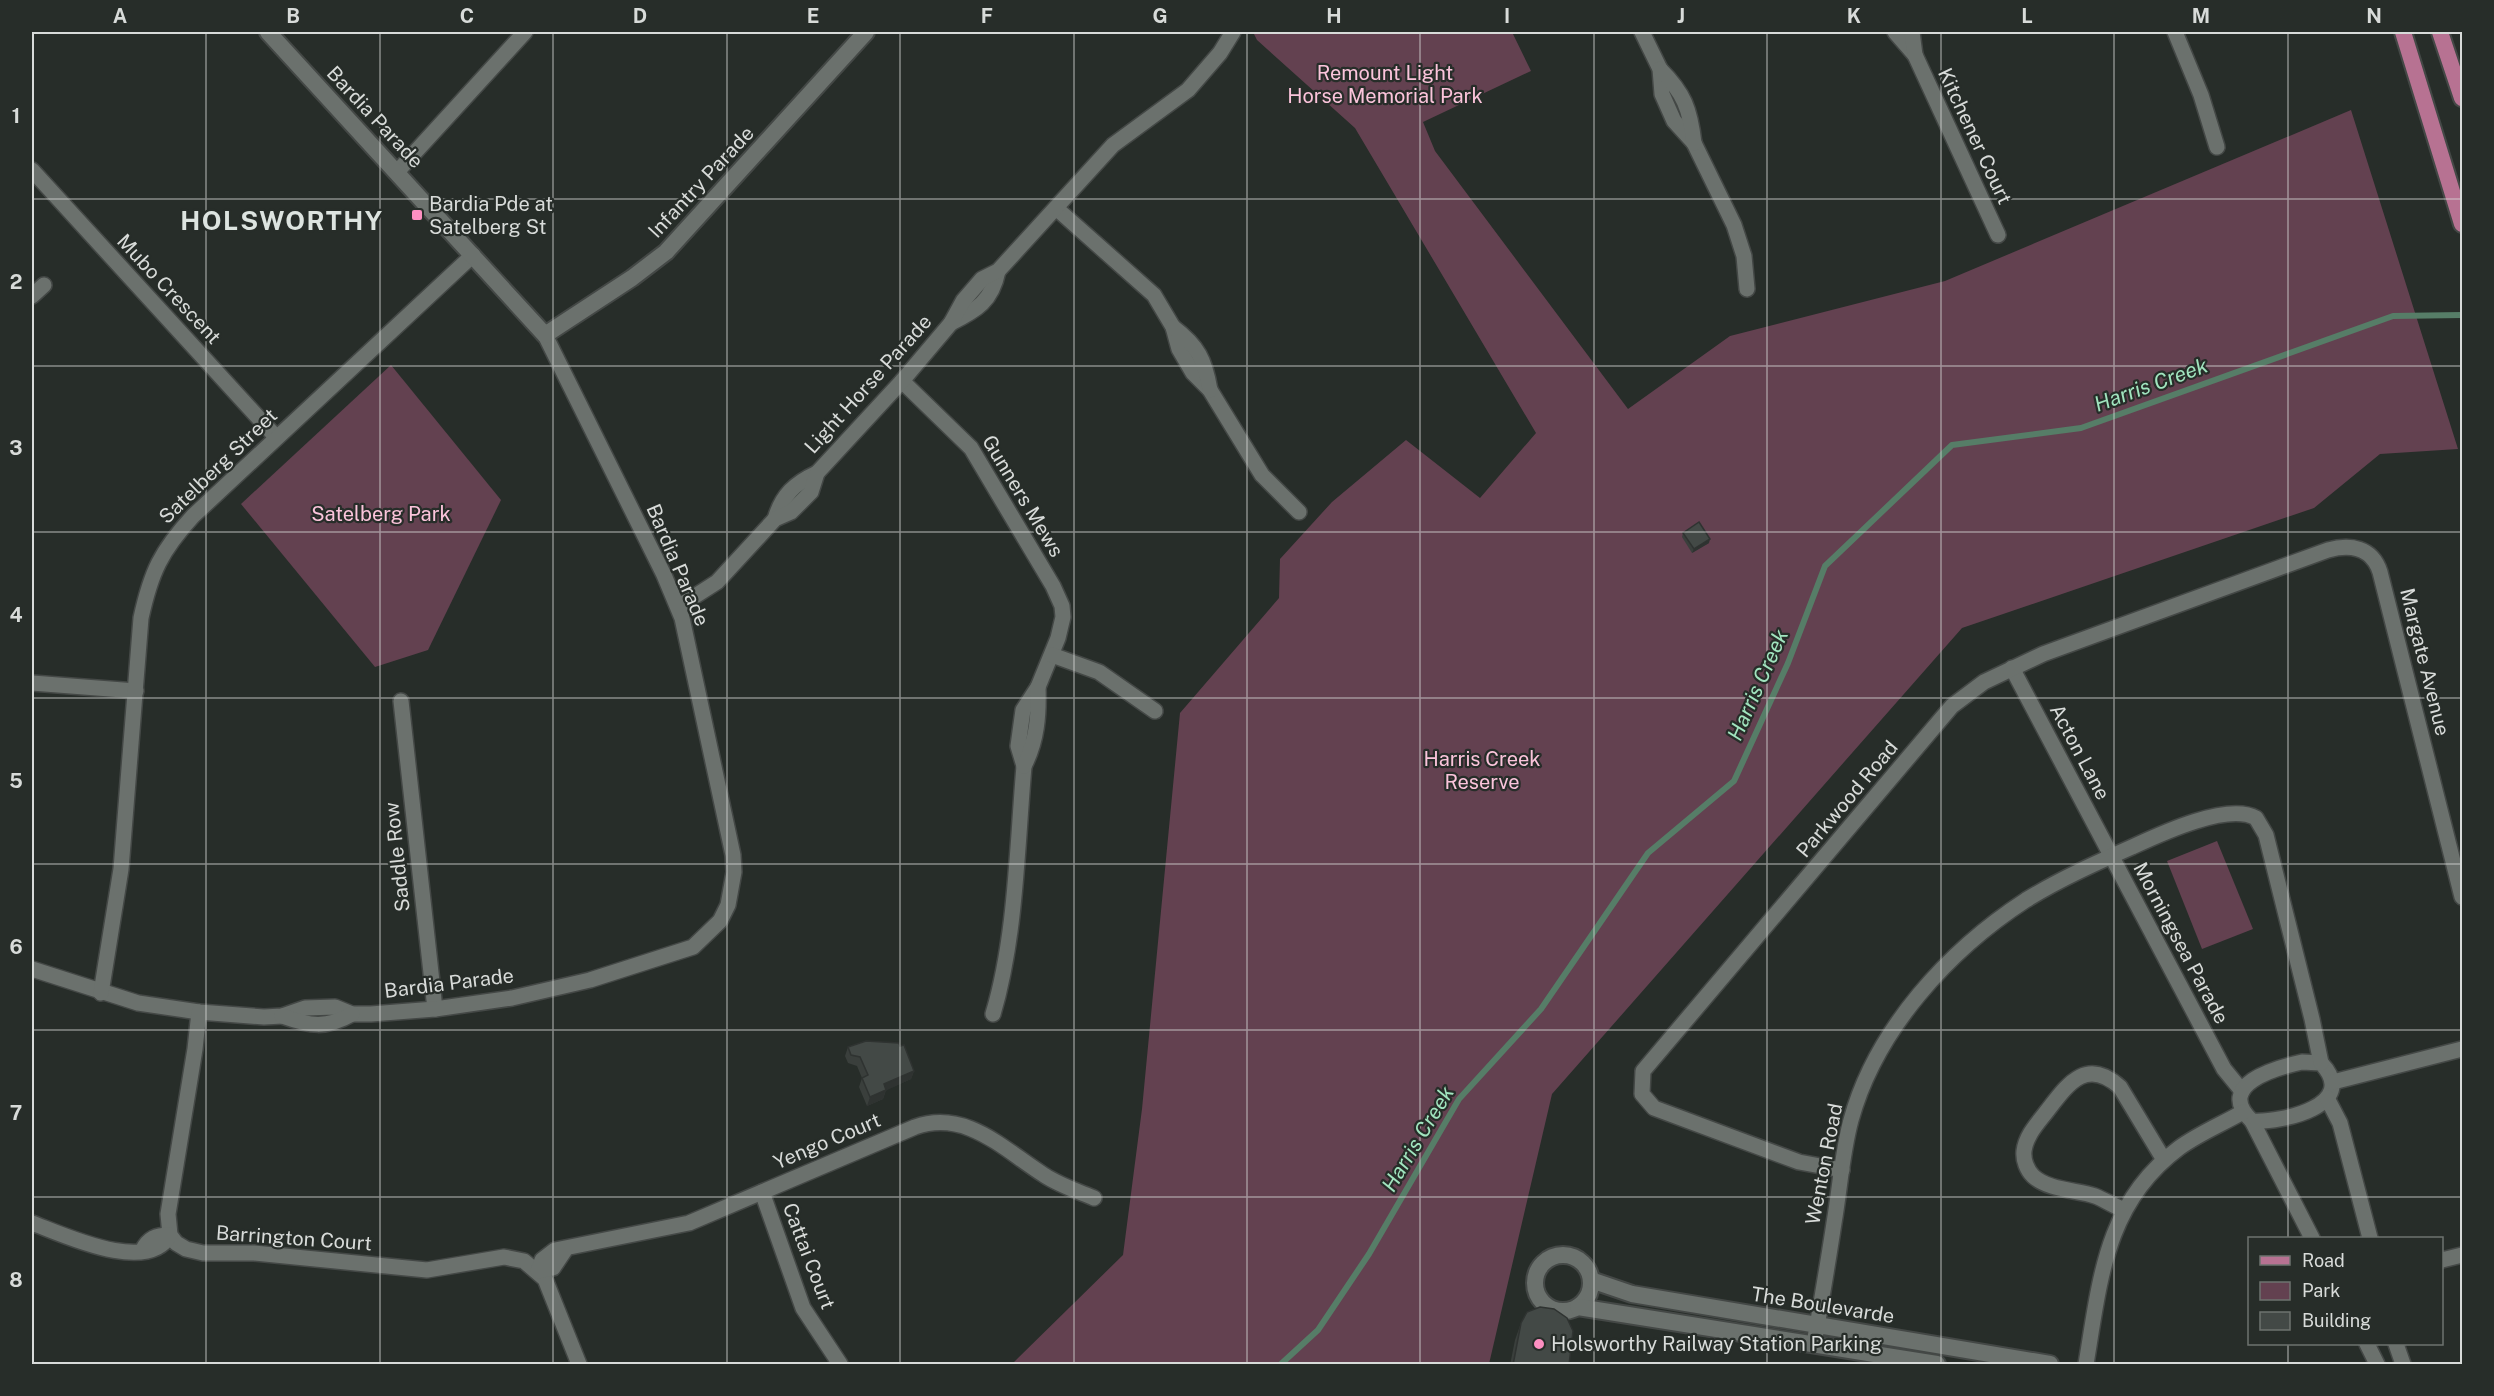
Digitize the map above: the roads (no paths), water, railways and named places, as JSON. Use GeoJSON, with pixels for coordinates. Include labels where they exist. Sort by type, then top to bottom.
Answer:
{"type":"FeatureCollection","features":[{"type":"Feature","properties":{"kind":"main road"},"geometry":{"type":"LineString","coordinates":[[2403,32],[2461,217]]}},
{"type":"Feature","properties":{"kind":"main road"},"geometry":{"type":"LineString","coordinates":[[2440,32],[2463,98]]}},
{"type":"Feature","properties":{"kind":"street","name":"Bardia Parade"},"geometry":{"type":"LineString","coordinates":[[32,969],[100,993],[146,1004],[199,1012],[282,1016],[305,1008],[334,1006],[352,1014],[435,1009],[548,991],[633,968],[693,947],[720,921],[733,889],[733,855],[686,630],[678,607],[565,370],[545,335],[268,32]]}},
{"type":"Feature","properties":{"kind":"street"},"geometry":{"type":"LineString","coordinates":[[397,172],[525,32]]}},
{"type":"Feature","properties":{"kind":"street","name":"Infantry Parade"},"geometry":{"type":"LineString","coordinates":[[545,335],[632,278],[666,252],[866,32]]}},
{"type":"Feature","properties":{"kind":"street","name":"Light Horse Parade"},"geometry":{"type":"LineString","coordinates":[[678,607],[717,582],[775,519],[792,512],[810,492],[817,473],[902,381],[951,323],[963,301],[982,279],[998,271],[1125,134],[1163,110],[1188,90],[1220,53],[1233,32]]}},
{"type":"Feature","properties":{"kind":"street"},"geometry":{"type":"LineString","coordinates":[[1642,32],[1660,69],[1662,94],[1674,121],[1694,143],[1740,242],[1747,289]]}},
{"type":"Feature","properties":{"kind":"street","name":"Kitchener Court"},"geometry":{"type":"LineString","coordinates":[[1895,32],[1915,56],[1998,235]]}},
{"type":"Feature","properties":{"kind":"street","name":"Kitchener Court"},"geometry":{"type":"LineString","coordinates":[[1912,32],[1915,56]]}},
{"type":"Feature","properties":{"kind":"street"},"geometry":{"type":"LineString","coordinates":[[2175,32],[2201,95],[2217,147]]}},
{"type":"Feature","properties":{"kind":"street","name":"Mubo Crescent"},"geometry":{"type":"LineString","coordinates":[[32,170],[276,437]]}},
{"type":"Feature","properties":{"kind":"street"},"geometry":{"type":"LineString","coordinates":[[1056,208],[1146,286],[1173,327],[1179,349],[1193,373],[1210,390],[1262,474],[1299,512]]}},
{"type":"Feature","properties":{"kind":"street","name":"Satelberg Street"},"geometry":{"type":"LineString","coordinates":[[100,993],[121,869],[141,618],[149,581],[168,544],[193,516],[473,255]]}},
{"type":"Feature","properties":{"kind":"street"},"geometry":{"type":"LineString","coordinates":[[32,296],[44,285]]}},
{"type":"Feature","properties":{"kind":"street","name":"Gunners Mews"},"geometry":{"type":"LineString","coordinates":[[902,381],[971,448],[1059,596],[1064,617],[1052,655],[1038,687],[1039,713],[1033,749],[1024,766],[1005,963],[993,1014]]}},
{"type":"Feature","properties":{"kind":"street","name":"Parkwood Road"},"geometry":{"type":"LineString","coordinates":[[1842,1170],[1798,1162],[1654,1108],[1642,1094],[1643,1071],[1952,706],[1984,682],[2043,654],[2328,550],[2343,547],[2361,549]]}},
{"type":"Feature","properties":{"kind":"street","name":"Margate Avenue"},"geometry":{"type":"LineString","coordinates":[[2361,549],[2375,560],[2380,572],[2463,897]]}},
{"type":"Feature","properties":{"kind":"street"},"geometry":{"type":"LineString","coordinates":[[1052,655],[1099,672],[1155,711]]}},
{"type":"Feature","properties":{"kind":"street","name":"Acton Lane"},"geometry":{"type":"LineString","coordinates":[[2012,668],[2111,856]]}},
{"type":"Feature","properties":{"kind":"street"},"geometry":{"type":"LineString","coordinates":[[32,683],[135,692]]}},
{"type":"Feature","properties":{"kind":"street","name":"Saddle Row"},"geometry":{"type":"LineString","coordinates":[[401,701],[435,1009]]}},
{"type":"Feature","properties":{"kind":"street","name":"Morningsea Parade"},"geometry":{"type":"LineString","coordinates":[[2242,1091],[2224,1069],[2111,856],[2145,841],[2224,814],[2248,813],[2256,818],[2266,835],[2321,1063]]}},
{"type":"Feature","properties":{"kind":"street","name":"Wenton Road"},"geometry":{"type":"LineString","coordinates":[[1814,1344],[1851,1119],[1871,1070],[1887,1041],[1930,984],[1964,948],[2002,916],[2048,887],[2111,856]]}},
{"type":"Feature","properties":{"kind":"street"},"geometry":{"type":"LineString","coordinates":[[32,1223],[106,1250],[142,1251],[164,1245],[170,1235],[168,1214],[199,1012]]}},
{"type":"Feature","properties":{"kind":"street"},"geometry":{"type":"LineString","coordinates":[[2333,1082],[2463,1050]]}},
{"type":"Feature","properties":{"kind":"street"},"geometry":{"type":"LineString","coordinates":[[2086,1365],[2104,1260],[2124,1210],[2141,1183],[2164,1160],[2195,1138],[2248,1116],[2280,1120],[2295,1116],[2327,1098],[2333,1082],[2328,1071],[2321,1063],[2302,1062],[2286,1065],[2250,1082],[2242,1091],[2240,1101],[2248,1116],[2311,1237]]}},
{"type":"Feature","properties":{"kind":"street"},"geometry":{"type":"LineString","coordinates":[[2124,1210],[2098,1197],[2041,1181],[2027,1168],[2024,1158],[2027,1139],[2064,1089],[2082,1075],[2093,1073],[2113,1080],[2120,1087],[2164,1160]]}},
{"type":"Feature","properties":{"kind":"street"},"geometry":{"type":"LineString","coordinates":[[2327,1098],[2340,1123],[2369,1237]]}},
{"type":"Feature","properties":{"kind":"street","name":"Yengo Court"},"geometry":{"type":"LineString","coordinates":[[538,1271],[542,1260],[555,1250],[565,1250],[583,1243],[688,1223],[927,1123],[951,1121],[974,1130],[1046,1176],[1094,1198]]}},
{"type":"Feature","properties":{"kind":"street","name":"Cattai Court"},"geometry":{"type":"LineString","coordinates":[[762,1192],[803,1308],[840,1365]]}},
{"type":"Feature","properties":{"kind":"street","name":"Barrington Court"},"geometry":{"type":"LineString","coordinates":[[170,1235],[186,1249],[203,1253],[254,1253],[427,1270],[504,1257],[524,1261],[538,1271]]}},
{"type":"Feature","properties":{"kind":"street"},"geometry":{"type":"LineString","coordinates":[[2443,1260],[2463,1254]]}},
{"type":"Feature","properties":{"kind":"street"},"geometry":{"type":"LineString","coordinates":[[1566,1255],[1581,1262],[1591,1280],[1590,1293],[1578,1307],[1561,1311],[1545,1305],[1539,1298],[1535,1285],[1539,1268],[1551,1258],[1566,1255]]}},
{"type":"Feature","properties":{"kind":"street"},"geometry":{"type":"LineString","coordinates":[[538,1271],[549,1287],[579,1365]]}},
{"type":"Feature","properties":{"kind":"street","name":"The Boulevarde"},"geometry":{"type":"LineString","coordinates":[[1591,1280],[1632,1294],[2050,1365]]}},
{"type":"Feature","properties":{"kind":"street","name":"The Boulevarde"},"geometry":{"type":"LineString","coordinates":[[1578,1307],[1937,1365]]}},
{"type":"Feature","properties":{"kind":"street"},"geometry":{"type":"LineString","coordinates":[[2367,1345],[2377,1365]]}},
{"type":"Feature","properties":{"kind":"street"},"geometry":{"type":"LineString","coordinates":[[2396,1345],[2403,1365]]}},
{"type":"Feature","properties":{"kind":"waterway","name":"Harris Creek"},"geometry":{"type":"LineString","coordinates":[[1281,1364],[1318,1330],[1369,1254],[1459,1099],[1541,1009],[1648,853],[1734,781],[1788,663],[1825,566],[1952,445],[2081,428],[2393,316],[2462,315]]}},
{"type":"Feature","properties":{"kind":"place","name":"Bardia Pde at Satelberg St"},"geometry":{"type":"Point","coordinates":[417,215]}},
{"type":"Feature","properties":{"kind":"place","name":"Holsworthy Railway Station Parking"},"geometry":{"type":"Point","coordinates":[1539,1344]}},
{"type":"Feature","properties":{"kind":"district","name":"HOLSWORTHY"},"geometry":{"type":"Point","coordinates":[282,221]}},
{"type":"Feature","properties":{"kind":"park label","name":"Remount Light Horse Memorial Park"},"geometry":{"type":"Point","coordinates":[1385,84]}},
{"type":"Feature","properties":{"kind":"park label","name":"Satelberg Park"},"geometry":{"type":"Point","coordinates":[381,514]}},
{"type":"Feature","properties":{"kind":"park label","name":"Harris Creek Reserve"},"geometry":{"type":"Point","coordinates":[1482,770]}}]}
